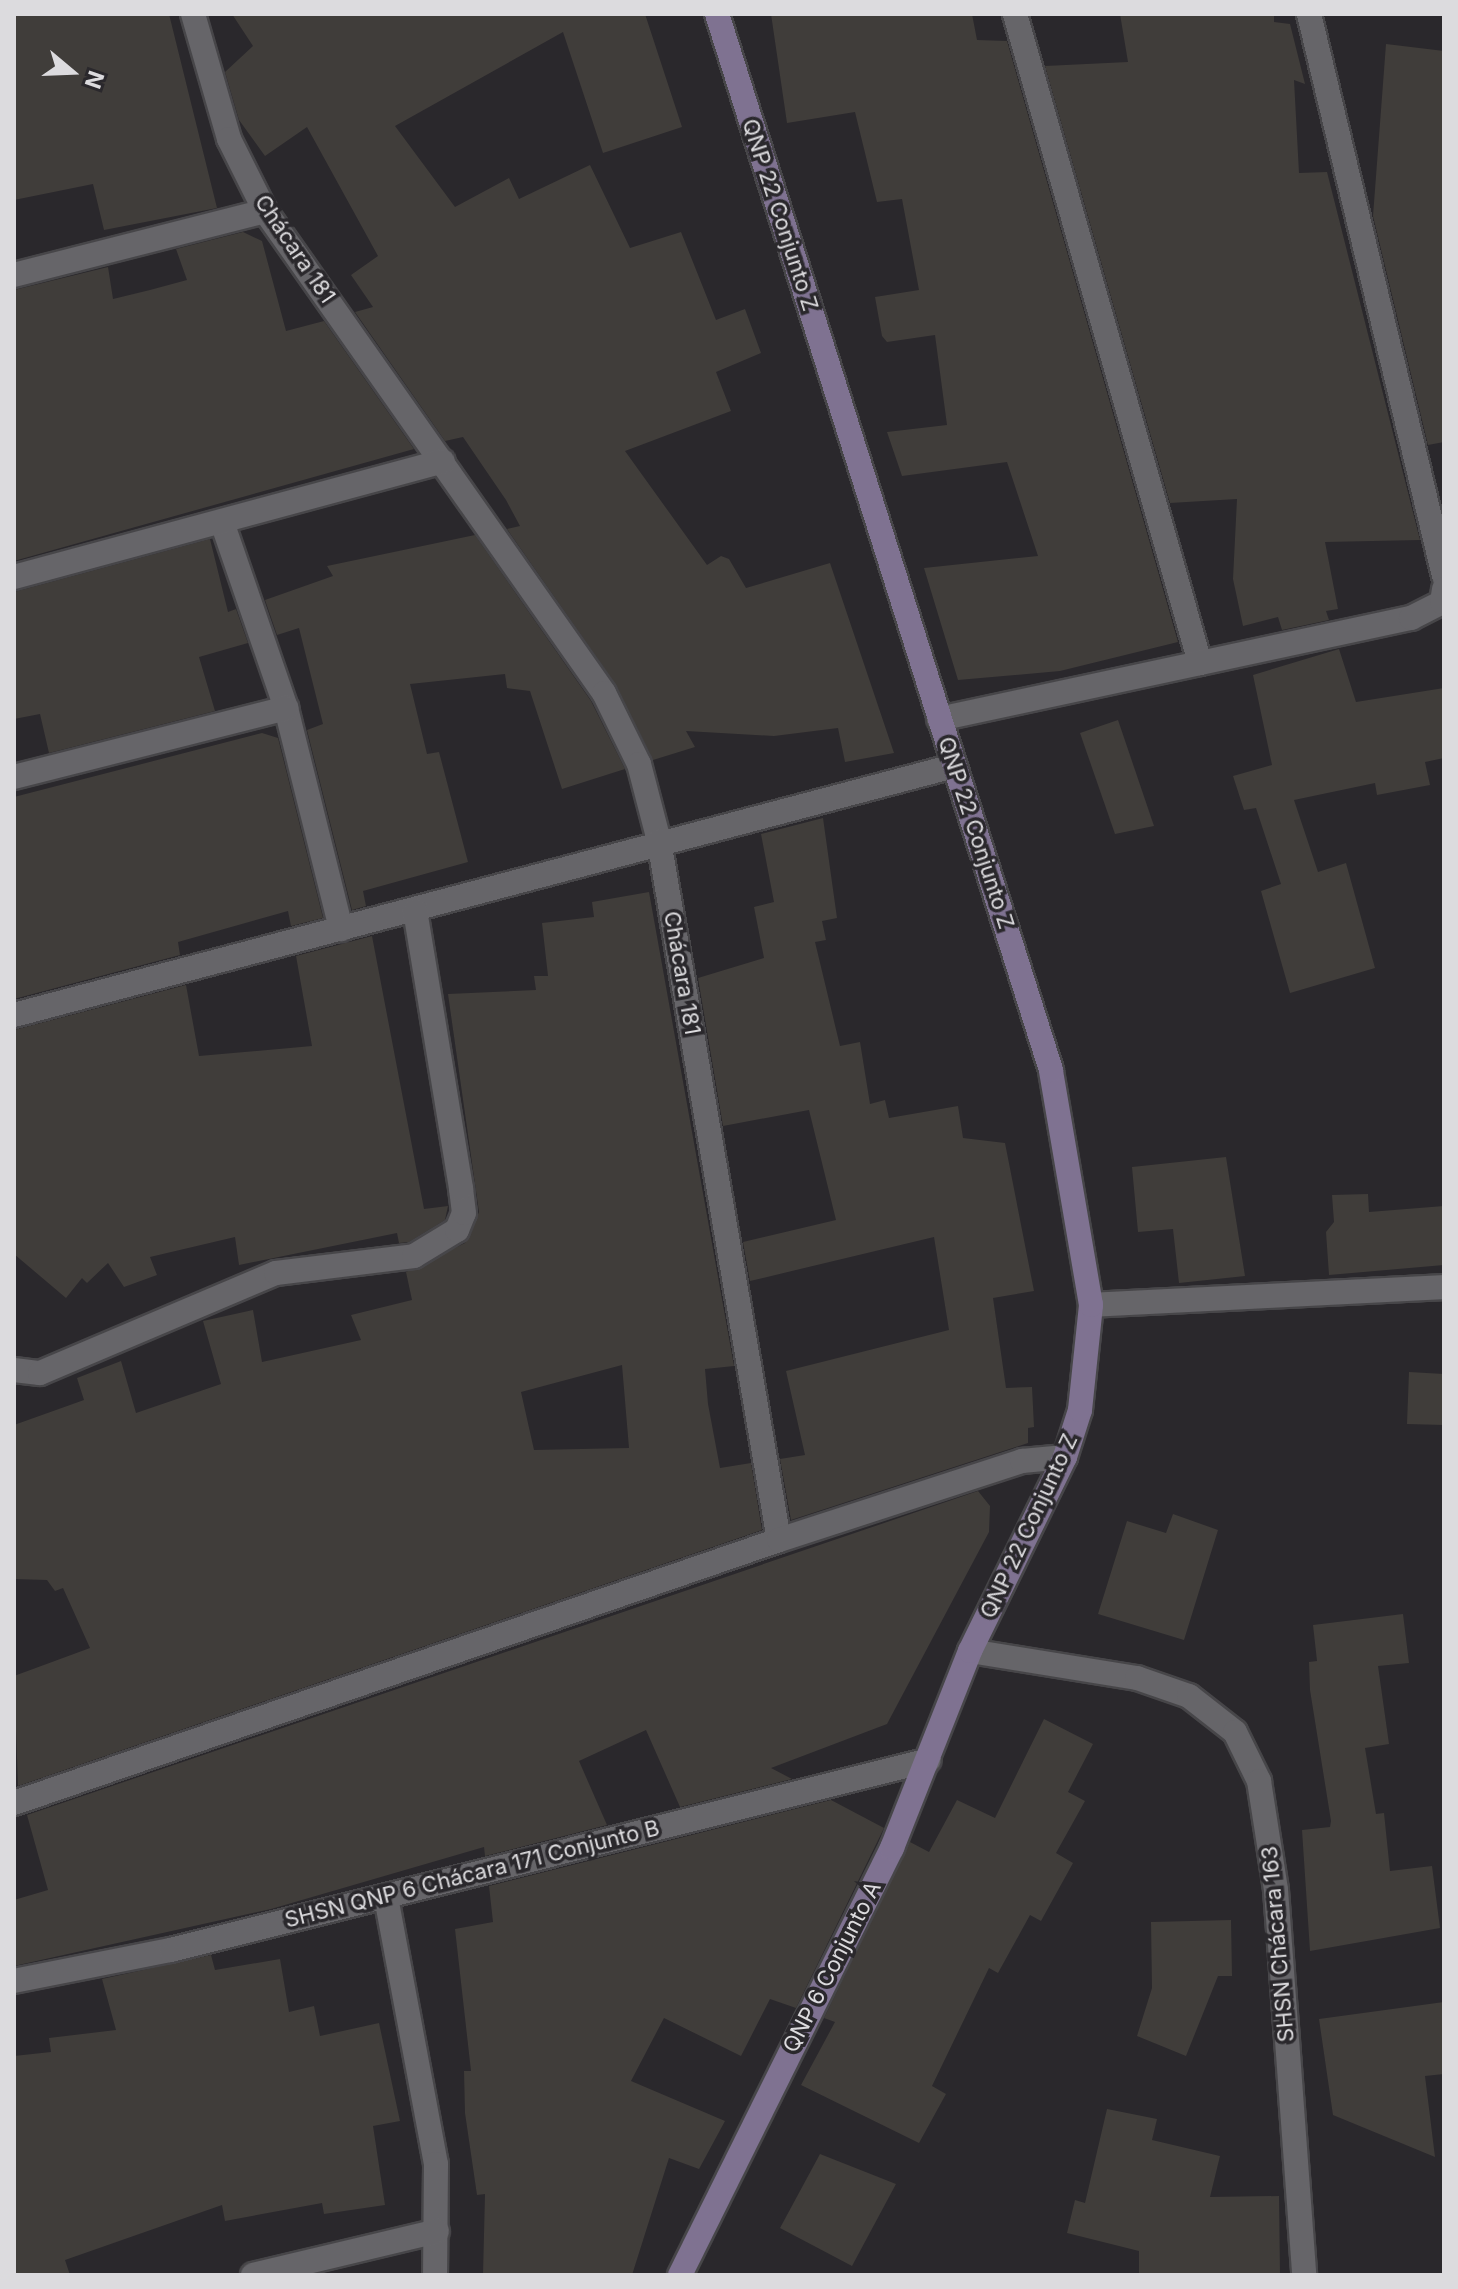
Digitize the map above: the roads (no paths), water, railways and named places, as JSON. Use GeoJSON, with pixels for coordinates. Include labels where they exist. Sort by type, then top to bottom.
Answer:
{"type":"FeatureCollection","features":[{"type":"Feature","properties":{"kind":"street","name":"Chácara 181"},"geometry":{"type":"LineString","coordinates":[[193,14],[229,139],[265,211],[604,693],[639,764],[659,841],[779,1540]]}},
{"type":"Feature","properties":{"kind":"street","name":"QNP 22 Conjunto Z"},"geometry":{"type":"LineString","coordinates":[[717,14],[1051,1070],[1091,1305],[1080,1410],[1065,1457],[970,1651]]}},
{"type":"Feature","properties":{"kind":"street"},"geometry":{"type":"LineString","coordinates":[[1015,14],[1200,663]]}},
{"type":"Feature","properties":{"kind":"street"},"geometry":{"type":"LineString","coordinates":[[1309,14],[1444,576]]}},
{"type":"Feature","properties":{"kind":"street"},"geometry":{"type":"LineString","coordinates":[[14,275],[265,211]]}},
{"type":"Feature","properties":{"kind":"street"},"geometry":{"type":"LineString","coordinates":[[14,577],[443,461]]}},
{"type":"Feature","properties":{"kind":"street"},"geometry":{"type":"LineString","coordinates":[[222,522],[286,708],[341,929]]}},
{"type":"Feature","properties":{"kind":"street"},"geometry":{"type":"LineString","coordinates":[[939,719],[1411,618],[1442,602],[1444,589]]}},
{"type":"Feature","properties":{"kind":"street"},"geometry":{"type":"LineString","coordinates":[[14,777],[286,708]]}},
{"type":"Feature","properties":{"kind":"street"},"geometry":{"type":"LineString","coordinates":[[14,1015],[415,911],[659,841],[954,766]]}},
{"type":"Feature","properties":{"kind":"street"},"geometry":{"type":"LineString","coordinates":[[14,1370],[40,1373],[276,1273],[414,1256],[457,1230],[464,1213],[461,1188],[415,911]]}},
{"type":"Feature","properties":{"kind":"street"},"geometry":{"type":"LineString","coordinates":[[1091,1305],[1444,1287]]}},
{"type":"Feature","properties":{"kind":"street"},"geometry":{"type":"LineString","coordinates":[[14,1803],[779,1540],[1022,1461],[1065,1457]]}},
{"type":"Feature","properties":{"kind":"street","name":"SHSN Chácara 163"},"geometry":{"type":"LineString","coordinates":[[970,1651],[1137,1678],[1189,1696],[1235,1732],[1259,1781],[1276,1890],[1304,2274]]}},
{"type":"Feature","properties":{"kind":"street","name":"QNP 6 Conjunto A"},"geometry":{"type":"LineString","coordinates":[[680,2275],[892,1848],[970,1651]]}},
{"type":"Feature","properties":{"kind":"street","name":"SHSN QNP 6 Chácara 171 Conjunto B"},"geometry":{"type":"LineString","coordinates":[[14,1981],[386,1897],[929,1760]]}},
{"type":"Feature","properties":{"kind":"street"},"geometry":{"type":"LineString","coordinates":[[386,1897],[427,2096],[437,2231],[435,2275]]}},
{"type":"Feature","properties":{"kind":"street"},"geometry":{"type":"LineString","coordinates":[[253,2275],[437,2231]]}}]}
